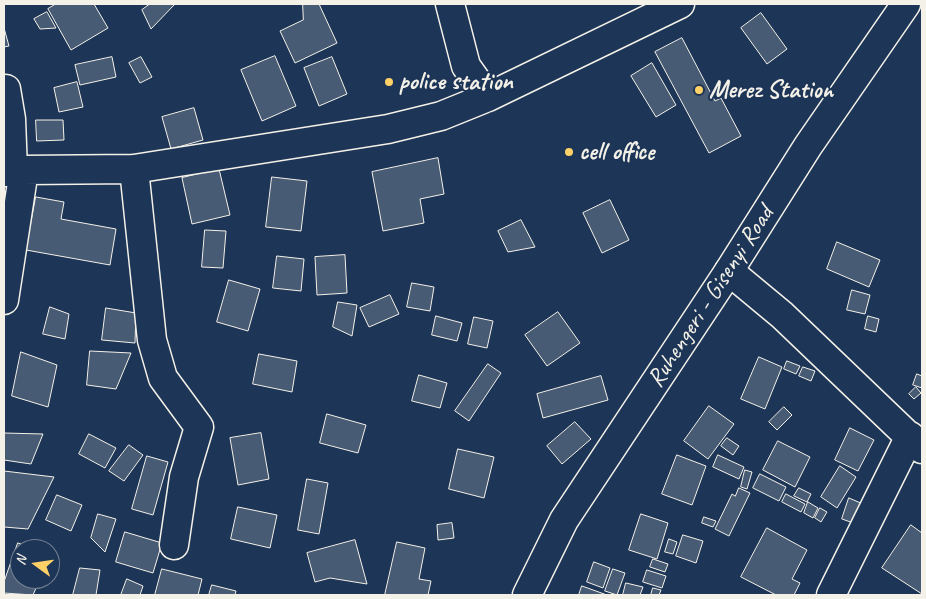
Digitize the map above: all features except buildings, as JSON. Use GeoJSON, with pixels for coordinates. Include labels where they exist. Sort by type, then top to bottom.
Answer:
{"type":"FeatureCollection","features":[{"type":"Feature","properties":{"kind":"main road"},"geometry":{"type":"LineString","coordinates":[[450,4],[466,66],[488,97]]}},
{"type":"Feature","properties":{"kind":"main road"},"geometry":{"type":"LineString","coordinates":[[14,171],[134,169],[388,128],[442,116],[488,97],[680,4]]}},
{"type":"Feature","properties":{"kind":"main road","name":"Ruhengeri - Gisenyi Road"},"geometry":{"type":"LineString","coordinates":[[526,595],[564,520],[729,271],[808,146],[906,4]]}},
{"type":"Feature","properties":{"kind":"main road"},"geometry":{"type":"LineString","coordinates":[[4,300],[14,171],[11,119],[6,89]]}},
{"type":"Feature","properties":{"kind":"main road"},"geometry":{"type":"LineString","coordinates":[[134,169],[152,340],[163,378],[199,426],[184,477],[174,546]]}},
{"type":"Feature","properties":{"kind":"main road"},"geometry":{"type":"LineString","coordinates":[[729,271],[782,315],[916,442],[831,595]]}},
{"type":"Feature","properties":{"kind":"place","name":"police station"},"geometry":{"type":"Point","coordinates":[389,82]}},
{"type":"Feature","properties":{"kind":"place","name":"Merez Station"},"geometry":{"type":"Point","coordinates":[699,90]}},
{"type":"Feature","properties":{"kind":"place","name":"cell office"},"geometry":{"type":"Point","coordinates":[569,152]}}]}
